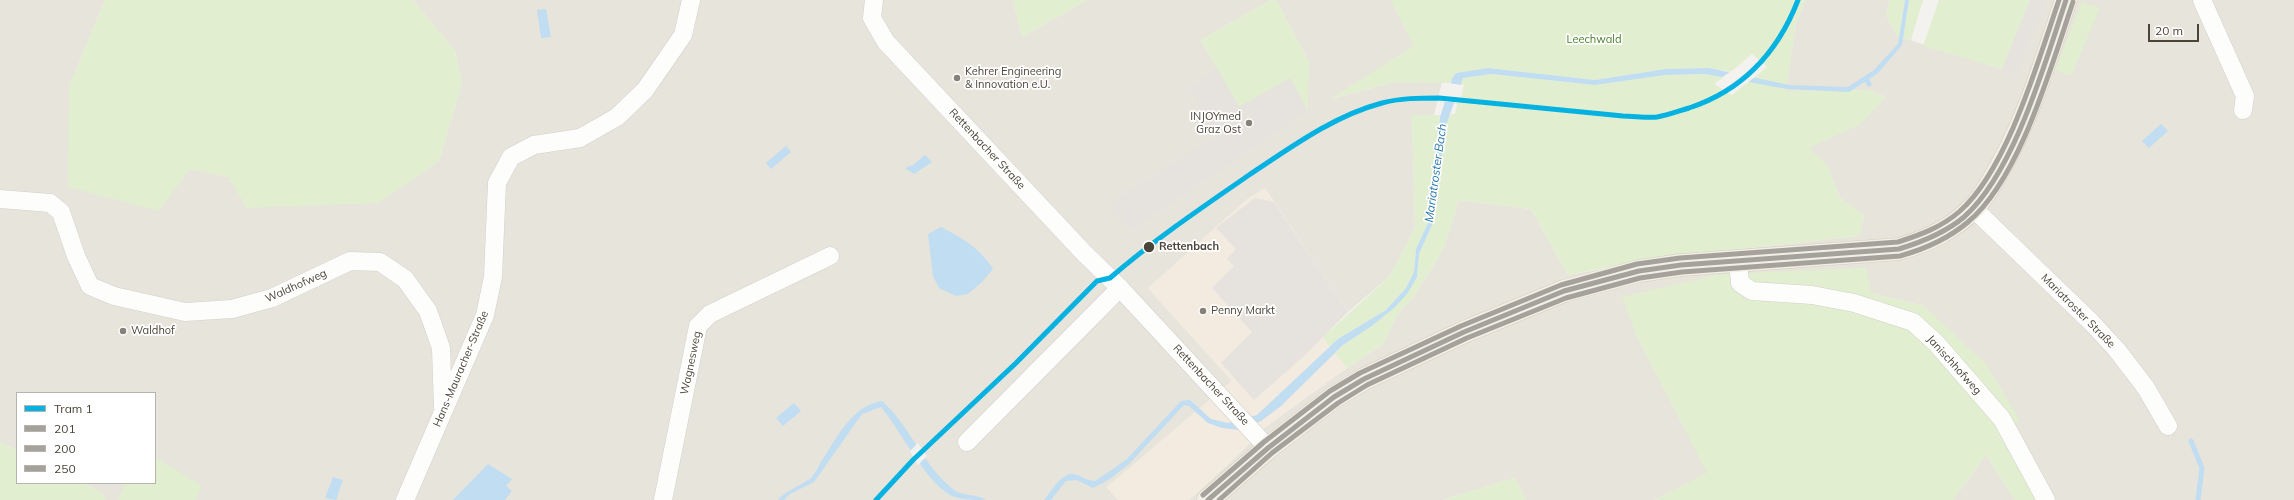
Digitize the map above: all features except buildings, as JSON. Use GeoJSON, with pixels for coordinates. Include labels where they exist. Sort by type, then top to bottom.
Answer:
{"type":"FeatureCollection","features":[{"type":"Feature","properties":{"kind":"main road"},"geometry":{"type":"LineString","coordinates":[[1208,500],[1268,448],[1334,396],[1364,379],[1464,332],[1522,307],[1578,286],[1639,271],[1681,265],[1899,249],[1919,243],[1942,233],[1973,208],[1994,179],[2013,144],[2034,93],[2066,0]]}},
{"type":"Feature","properties":{"kind":"street","name":"Hans-Mauracher-Straße"},"geometry":{"type":"LineString","coordinates":[[405,500],[485,315],[493,277],[497,182],[511,157],[534,145],[580,138],[617,117],[645,90],[683,35],[691,0]]}},
{"type":"Feature","properties":{"kind":"street","name":"Rettenbacher Straße"},"geometry":{"type":"LineString","coordinates":[[874,0],[872,18],[886,42],[1084,253],[1120,288],[1237,412],[1268,448]]}},
{"type":"Feature","properties":{"kind":"street"},"geometry":{"type":"LineString","coordinates":[[2202,0],[2245,96],[2243,110]]}},
{"type":"Feature","properties":{"kind":"street","name":"Waldhofweg"},"geometry":{"type":"LineString","coordinates":[[0,199],[50,203],[61,212],[76,256],[90,286],[114,296],[186,312],[232,309],[272,298],[350,262],[380,262],[405,279],[428,311],[441,348],[444,412]]}},
{"type":"Feature","properties":{"kind":"street","name":"Mariatroster Straße"},"geometry":{"type":"LineString","coordinates":[[1973,208],[2092,323],[2117,350],[2146,388],[2168,426]]}},
{"type":"Feature","properties":{"kind":"street","name":"Wagnesweg"},"geometry":{"type":"LineString","coordinates":[[663,500],[698,326],[710,314],[830,256]]}},
{"type":"Feature","properties":{"kind":"street","name":"Janischhofweg"},"geometry":{"type":"LineString","coordinates":[[1738,261],[1740,283],[1752,291],[1812,295],[1854,303],[1913,322],[1936,342],[2002,419],[2046,500]]}},
{"type":"Feature","properties":{"kind":"street"},"geometry":{"type":"LineString","coordinates":[[967,442],[1120,288]]}},
{"type":"Feature","properties":{"kind":"shaded area"},"geometry":{"type":"Polygon","coordinates":[[[0,0],[105,0],[69,87],[190,168],[228,177],[439,161],[462,83],[455,51],[413,0],[1013,0],[1022,37],[1087,0],[1271,0],[1201,40],[1217,68],[1188,87],[1217,136],[1122,194],[1132,231],[1205,181],[1309,62],[1276,0],[1391,0],[1414,46],[1331,99],[1395,82],[1442,82],[1434,115],[1412,115],[1415,228],[1390,276],[1348,312],[1265,188],[1148,288],[1232,381],[1107,487],[1118,500],[107,500],[99,491],[85,484],[156,484],[156,392],[16,392],[16,450],[0,442],[0,0]]]}},
{"type":"Feature","properties":{"kind":"shaded area"},"geometry":{"type":"Polygon","coordinates":[[[1805,0],[1890,0],[1886,15],[1897,36],[2002,69],[2030,0],[2294,0],[2294,500],[2040,500],[1924,306],[1871,293],[1865,268],[1636,334],[1708,473],[1655,500],[1526,500],[1515,478],[1443,500],[1189,500],[1238,455],[1265,427],[1383,344],[1396,316],[1414,296],[1444,248],[1459,200],[1531,209],[1568,275],[1683,255],[1859,236],[1864,215],[1840,198],[1827,165],[1721,151],[1886,97],[1868,90],[1786,91],[1795,26],[1805,0]]]}},
{"type":"Feature","properties":{"kind":"shaded area"},"geometry":{"type":"Polygon","coordinates":[[[2030,0],[2046,0],[2016,75],[2002,69],[2030,0]]]}},
{"type":"Feature","properties":{"kind":"shaded area"},"geometry":{"type":"Polygon","coordinates":[[[1217,68],[1239,107],[1290,78],[1308,111],[1132,231],[1111,208],[1122,194],[1216,136],[1188,87],[1217,68]]]}},
{"type":"Feature","properties":{"kind":"shaded area"},"geometry":{"type":"Polygon","coordinates":[[[1265,188],[1348,312],[1323,337],[1347,368],[1256,434],[1238,455],[1189,500],[1118,500],[1107,487],[1232,381],[1148,288],[1247,199],[1265,188]]]}},
{"type":"Feature","properties":{"kind":"shaded area"},"geometry":{"type":"Polygon","coordinates":[[[1255,198],[1274,202],[1348,312],[1305,355],[1254,400],[1221,363],[1252,332],[1212,288],[1234,266],[1227,259],[1236,249],[1216,228],[1255,198]]]}},
{"type":"Feature","properties":{"kind":"shaded area"},"geometry":{"type":"Polygon","coordinates":[[[1986,455],[2015,500],[1953,500],[1986,455]]]}},
{"type":"Feature","properties":{"kind":"green space"},"geometry":{"type":"Polygon","coordinates":[[[105,0],[413,0],[455,51],[462,83],[439,161],[378,203],[247,208],[228,177],[190,169],[159,211],[68,187],[69,87],[105,0]]]}},
{"type":"Feature","properties":{"kind":"green space"},"geometry":{"type":"Polygon","coordinates":[[[1013,0],[1087,0],[1022,37],[1013,0]]]}},
{"type":"Feature","properties":{"kind":"green space","name":"INJOYmed Graz Ost"},"geometry":{"type":"Polygon","coordinates":[[[1271,0],[1276,0],[1309,62],[1308,111],[1132,231],[1111,208],[1122,194],[1216,136],[1188,87],[1217,68],[1201,40],[1271,0]]]}},
{"type":"Feature","properties":{"kind":"green space","name":"Leechwald"},"geometry":{"type":"Polygon","coordinates":[[[1391,0],[1805,0],[1795,26],[1786,91],[1868,90],[1886,97],[1859,125],[1809,148],[1827,165],[1840,198],[1864,215],[1859,236],[1683,255],[1633,262],[1568,275],[1531,209],[1459,200],[1444,248],[1414,296],[1396,316],[1383,344],[1347,368],[1335,353],[1343,345],[1394,308],[1417,277],[1419,254],[1432,225],[1448,114],[1455,114],[1457,104],[1437,102],[1460,103],[1464,85],[1459,85],[1463,78],[1491,74],[1595,85],[1665,75],[1705,74],[1724,77],[1714,84],[1732,95],[1767,67],[1752,54],[1731,72],[1709,68],[1666,69],[1595,80],[1488,68],[1456,73],[1450,83],[1395,82],[1330,99],[1414,46],[1391,0]]]}},
{"type":"Feature","properties":{"kind":"green space"},"geometry":{"type":"Polygon","coordinates":[[[1890,0],[1905,0],[1899,37],[1897,36],[1886,15],[1890,0]]]}},
{"type":"Feature","properties":{"kind":"green space"},"geometry":{"type":"Polygon","coordinates":[[[1909,0],[1923,0],[1911,40],[1903,38],[1909,0]]]}},
{"type":"Feature","properties":{"kind":"green space"},"geometry":{"type":"Polygon","coordinates":[[[1939,0],[2030,0],[2002,69],[1923,46],[1939,0]]]}},
{"type":"Feature","properties":{"kind":"green space"},"geometry":{"type":"Polygon","coordinates":[[[2082,2],[2100,8],[2071,76],[2055,70],[2082,2]]]}},
{"type":"Feature","properties":{"kind":"green space"},"geometry":{"type":"Polygon","coordinates":[[[1412,115],[1440,115],[1429,221],[1416,249],[1414,272],[1406,288],[1386,310],[1338,339],[1330,347],[1323,337],[1390,276],[1415,228],[1412,115]]]}},
{"type":"Feature","properties":{"kind":"green space"},"geometry":{"type":"Polygon","coordinates":[[[1866,268],[1871,293],[1924,306],[1986,364],[2020,420],[2004,434],[2040,500],[2015,500],[1986,455],[1953,500],[1655,500],[1707,473],[1636,334],[1622,297],[1720,274],[1866,268]]]}},
{"type":"Feature","properties":{"kind":"green space"},"geometry":{"type":"Polygon","coordinates":[[[0,442],[16,450],[16,484],[85,484],[99,491],[107,500],[0,500],[0,442]]]}},
{"type":"Feature","properties":{"kind":"green space"},"geometry":{"type":"Polygon","coordinates":[[[156,458],[202,486],[196,500],[118,500],[125,484],[156,484],[156,458]]]}},
{"type":"Feature","properties":{"kind":"green space"},"geometry":{"type":"Polygon","coordinates":[[[1515,478],[1526,500],[1443,500],[1515,478]]]}},
{"type":"Feature","properties":{"kind":"water","name":"Mariatroster Bach"},"geometry":{"type":"Polygon","coordinates":[[[1905,0],[1909,0],[1902,45],[1877,74],[1849,92],[1787,89],[1705,74],[1665,75],[1595,85],[1491,74],[1463,78],[1446,125],[1432,225],[1419,254],[1417,277],[1407,294],[1394,308],[1373,325],[1343,345],[1281,406],[1261,421],[1240,430],[1222,428],[1208,423],[1189,406],[1184,405],[1130,463],[1110,479],[1093,488],[1077,480],[1066,481],[1051,500],[1044,500],[1058,482],[1067,475],[1077,475],[1088,480],[1095,481],[1126,460],[1181,401],[1190,400],[1211,419],[1228,423],[1257,415],[1338,339],[1386,310],[1406,288],[1414,272],[1416,249],[1429,221],[1440,117],[1452,79],[1456,73],[1488,68],[1595,80],[1666,69],[1709,68],[1789,85],[1848,87],[1874,70],[1898,44],[1905,0]]]}},
{"type":"Feature","properties":{"kind":"water"},"geometry":{"type":"Polygon","coordinates":[[[546,9],[551,37],[541,38],[537,10],[546,9]]]}},
{"type":"Feature","properties":{"kind":"water"},"geometry":{"type":"Polygon","coordinates":[[[2161,124],[2168,131],[2149,148],[2142,141],[2161,124]]]}},
{"type":"Feature","properties":{"kind":"water"},"geometry":{"type":"Polygon","coordinates":[[[786,146],[791,152],[771,169],[766,163],[786,146]]]}},
{"type":"Feature","properties":{"kind":"water"},"geometry":{"type":"Polygon","coordinates":[[[925,155],[932,162],[914,174],[905,168],[913,165],[925,155]]]}},
{"type":"Feature","properties":{"kind":"water"},"geometry":{"type":"Polygon","coordinates":[[[941,227],[976,249],[993,269],[983,281],[968,294],[956,296],[939,288],[933,276],[928,234],[941,227]]]}},
{"type":"Feature","properties":{"kind":"water"},"geometry":{"type":"Polygon","coordinates":[[[882,401],[901,422],[925,458],[943,480],[957,492],[986,500],[969,500],[952,496],[942,489],[932,480],[914,456],[881,407],[862,414],[814,482],[790,494],[784,500],[778,500],[786,493],[811,478],[839,433],[853,416],[871,404],[882,401]]]}},
{"type":"Feature","properties":{"kind":"water"},"geometry":{"type":"Polygon","coordinates":[[[794,403],[801,411],[783,426],[776,418],[794,403]]]}},
{"type":"Feature","properties":{"kind":"water"},"geometry":{"type":"Polygon","coordinates":[[[488,464],[512,479],[506,486],[512,491],[505,500],[453,500],[488,464]]]}},
{"type":"Feature","properties":{"kind":"water"},"geometry":{"type":"Polygon","coordinates":[[[333,477],[343,480],[336,500],[325,498],[333,477]]]}},
{"type":"Feature","properties":{"kind":"pier"},"geometry":{"type":"Polygon","coordinates":[[[1733,70],[1756,76],[1746,84],[1721,78],[1733,70]]]}},
{"type":"Feature","properties":{"kind":"pier"},"geometry":{"type":"Polygon","coordinates":[[[1448,83],[1462,85],[1455,102],[1442,102],[1448,83]]]}},
{"type":"Feature","properties":{"kind":"pier"},"geometry":{"type":"Polygon","coordinates":[[[918,443],[927,456],[918,465],[910,451],[918,443]]]}},
{"type":"Feature","properties":{"kind":"waterway","name":"Mariatroster Bach"},"geometry":{"type":"LineString","coordinates":[[1866,78],[1869,84]]}},
{"type":"Feature","properties":{"kind":"waterway"},"geometry":{"type":"LineString","coordinates":[[2191,441],[2202,468],[2198,500]]}},
{"type":"Feature","properties":{"kind":"tram line","name":"1"},"geometry":{"type":"LineString","coordinates":[[876,500],[913,460],[1016,363],[1097,281],[1110,278],[1161,237],[1213,200],[1296,144],[1329,124],[1382,103],[1417,98],[1439,98],[1623,116],[1657,117],[1665,115],[1689,108],[1708,100],[1726,91],[1742,80],[1769,52],[1790,19],[1798,0]]}},
{"type":"Feature","properties":{"kind":"transit line","name":"250"},"geometry":{"type":"LineString","coordinates":[[1203,495],[1264,442],[1330,391],[1360,373],[1461,326],[1561,285],[1637,264],[1680,258],[1898,242],[1923,233],[1946,222],[1960,211],[1977,192],[1993,168],[2007,141],[2020,112],[2059,0]]}},
{"type":"Feature","properties":{"kind":"transit line","name":"201"},"geometry":{"type":"LineString","coordinates":[[1208,500],[1268,448],[1334,397],[1364,379],[1464,332],[1564,291],[1639,271],[1681,265],[1899,249],[1925,240],[1949,228],[1964,217],[1982,198],[2013,146],[2038,85],[2066,0]]}},
{"type":"Feature","properties":{"kind":"transit line","name":"200"},"geometry":{"type":"LineString","coordinates":[[1219,500],[1272,453],[1338,403],[1367,385],[1467,338],[1566,298],[1640,278],[1682,272],[1900,256],[1927,247],[1952,234],[1968,222],[1987,203],[2018,150],[2032,120],[2044,88],[2073,2]]}},
{"type":"Feature","properties":{"kind":"place","name":"Kehrer Engineering & Innovation e.U."},"geometry":{"type":"Point","coordinates":[957,78]}},
{"type":"Feature","properties":{"kind":"place","name":"INJOYmed Graz Ost"},"geometry":{"type":"Point","coordinates":[1249,123]}},
{"type":"Feature","properties":{"kind":"place","name":"Rettenbach"},"geometry":{"type":"Point","coordinates":[1149,247]}},
{"type":"Feature","properties":{"kind":"place","name":"Penny Markt"},"geometry":{"type":"Point","coordinates":[1203,311]}},
{"type":"Feature","properties":{"kind":"place","name":"Waldhof"},"geometry":{"type":"Point","coordinates":[123,331]}}]}
